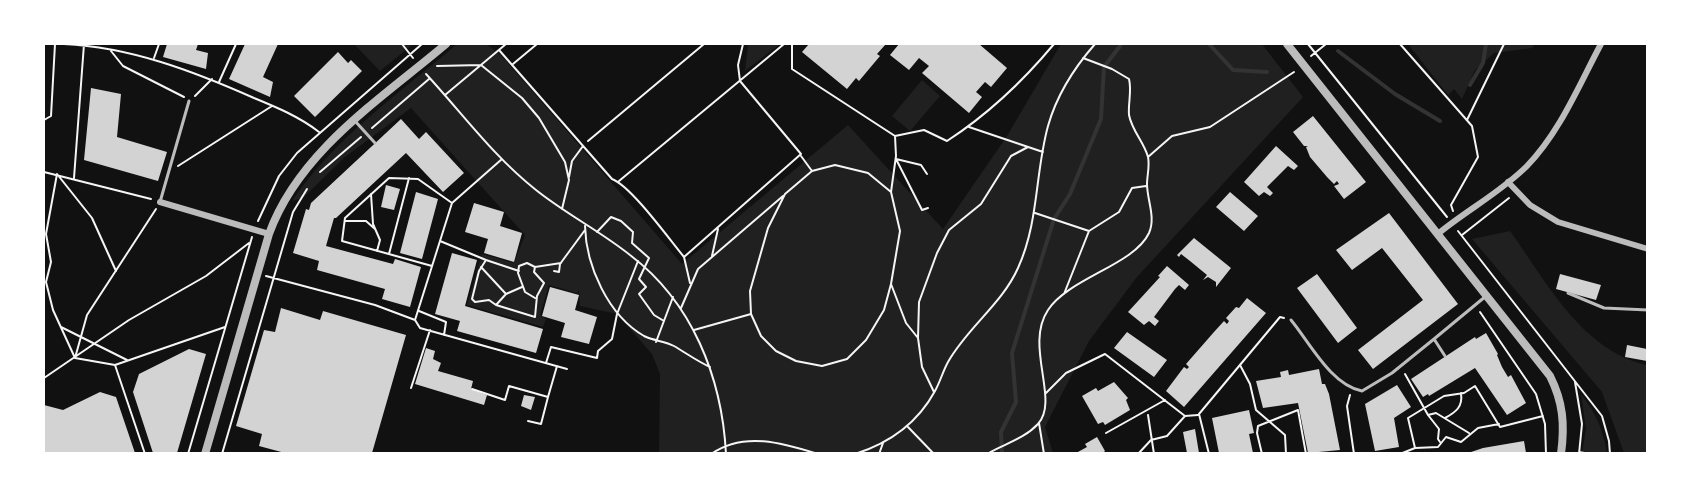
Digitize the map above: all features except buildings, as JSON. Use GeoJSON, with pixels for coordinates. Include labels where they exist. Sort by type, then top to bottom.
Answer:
{"type":"FeatureCollection","features":[{"type":"Feature","properties":{"kind":"street"},"geometry":{"type":"LineString","coordinates":[[205,453],[269,234],[292,186],[329,143],[446,44]]}},
{"type":"Feature","properties":{"kind":"street"},"geometry":{"type":"LineString","coordinates":[[1439,233],[1508,182],[1533,159],[1553,133],[1601,44]]}},
{"type":"Feature","properties":{"kind":"street"},"geometry":{"type":"LineString","coordinates":[[1290,47],[1542,365],[1557,390],[1564,418],[1561,453]]}},
{"type":"Feature","properties":{"kind":"street"},"geometry":{"type":"LineString","coordinates":[[1508,182],[1530,205],[1558,222],[1647,249]]}},
{"type":"Feature","properties":{"kind":"street"},"geometry":{"type":"LineString","coordinates":[[160,202],[269,234]]}},
{"type":"Feature","properties":{"kind":"lane"},"geometry":{"type":"LineString","coordinates":[[160,202],[189,101]]}},
{"type":"Feature","properties":{"kind":"lane"},"geometry":{"type":"LineString","coordinates":[[355,121],[375,143]]}},
{"type":"Feature","properties":{"kind":"lane"},"geometry":{"type":"LineString","coordinates":[[1569,293],[1604,308],[1647,310]]}},
{"type":"Feature","properties":{"kind":"lane"},"geometry":{"type":"LineString","coordinates":[[1291,320],[1338,379],[1352,389],[1362,391],[1400,366],[1488,295]]}},
{"type":"Feature","properties":{"kind":"lane"},"geometry":{"type":"LineString","coordinates":[[1434,339],[1444,356]]}},
{"type":"Feature","properties":{"kind":"path"},"geometry":{"type":"LineString","coordinates":[[44,120],[51,116],[56,44]]}},
{"type":"Feature","properties":{"kind":"path"},"geometry":{"type":"LineString","coordinates":[[64,44],[84,44],[154,59],[218,82],[272,105],[319,132]]}},
{"type":"Feature","properties":{"kind":"path"},"geometry":{"type":"LineString","coordinates":[[74,178],[84,44]]}},
{"type":"Feature","properties":{"kind":"path"},"geometry":{"type":"LineString","coordinates":[[154,59],[159,44]]}},
{"type":"Feature","properties":{"kind":"path"},"geometry":{"type":"LineString","coordinates":[[218,82],[236,44]]}},
{"type":"Feature","properties":{"kind":"path"},"geometry":{"type":"LineString","coordinates":[[402,44],[502,159],[562,210],[638,261],[673,297],[694,330],[710,367],[726,453]]}},
{"type":"Feature","properties":{"kind":"path"},"geometry":{"type":"LineString","coordinates":[[445,95],[506,44]]}},
{"type":"Feature","properties":{"kind":"path"},"geometry":{"type":"LineString","coordinates":[[513,64],[537,44]]}},
{"type":"Feature","properties":{"kind":"path"},"geometry":{"type":"LineString","coordinates":[[588,141],[704,44]]}},
{"type":"Feature","properties":{"kind":"path"},"geometry":{"type":"LineString","coordinates":[[743,44],[738,65],[740,81],[812,171]]}},
{"type":"Feature","properties":{"kind":"path"},"geometry":{"type":"LineString","coordinates":[[619,181],[784,44]]}},
{"type":"Feature","properties":{"kind":"path"},"geometry":{"type":"LineString","coordinates":[[792,44],[792,69],[895,136],[924,130],[947,141],[969,127],[1054,44]]}},
{"type":"Feature","properties":{"kind":"path"},"geometry":{"type":"LineString","coordinates":[[855,453],[883,443],[908,428],[934,392],[958,346],[998,299],[1017,270],[1035,213],[1048,126],[1058,99],[1083,58],[1095,44]]}},
{"type":"Feature","properties":{"kind":"path"},"geometry":{"type":"LineString","coordinates":[[1308,44],[1454,221],[1461,235],[1602,416],[1610,453]]}},
{"type":"Feature","properties":{"kind":"path"},"geometry":{"type":"LineString","coordinates":[[1309,58],[1326,44]]}},
{"type":"Feature","properties":{"kind":"path"},"geometry":{"type":"LineString","coordinates":[[1400,44],[1472,126],[1478,157],[1451,205],[1454,221]]}},
{"type":"Feature","properties":{"kind":"path"},"geometry":{"type":"LineString","coordinates":[[1467,120],[1504,44]]}},
{"type":"Feature","properties":{"kind":"path"},"geometry":{"type":"LineString","coordinates":[[111,50],[123,66],[175,91],[189,101],[212,80]]}},
{"type":"Feature","properties":{"kind":"path"},"geometry":{"type":"LineString","coordinates":[[499,50],[612,179],[619,181],[684,257],[690,284]]}},
{"type":"Feature","properties":{"kind":"path"},"geometry":{"type":"LineString","coordinates":[[1044,453],[1040,423],[1046,393],[1037,339],[1048,310],[1064,294],[1139,246],[1149,232],[1152,217],[1147,186],[1148,157],[1136,136],[1129,114],[1129,79],[1112,69],[1083,58]]}},
{"type":"Feature","properties":{"kind":"path"},"geometry":{"type":"LineString","coordinates":[[419,66],[481,65],[522,98],[539,118],[565,162],[569,180]]}},
{"type":"Feature","properties":{"kind":"path"},"geometry":{"type":"LineString","coordinates":[[1148,157],[1172,136],[1210,127],[1283,81],[1300,66]]}},
{"type":"Feature","properties":{"kind":"path"},"geometry":{"type":"LineString","coordinates":[[314,177],[430,78]]}},
{"type":"Feature","properties":{"kind":"path"},"geometry":{"type":"LineString","coordinates":[[168,172],[272,105]]}},
{"type":"Feature","properties":{"kind":"path"},"geometry":{"type":"LineString","coordinates":[[969,127],[1043,152]]}},
{"type":"Feature","properties":{"kind":"path"},"geometry":{"type":"LineString","coordinates":[[785,194],[768,228],[750,291],[751,314],[761,336],[776,351],[796,361],[822,366],[847,359],[866,340],[884,310],[891,284],[900,231],[891,192],[896,159],[895,136]]}},
{"type":"Feature","properties":{"kind":"path"},"geometry":{"type":"LineString","coordinates":[[562,210],[572,161],[583,146]]}},
{"type":"Feature","properties":{"kind":"path"},"geometry":{"type":"LineString","coordinates":[[934,392],[922,367],[918,338],[919,302],[937,253],[950,231],[981,204],[1011,156],[1028,147]]}},
{"type":"Feature","properties":{"kind":"path"},"geometry":{"type":"LineString","coordinates":[[684,257],[801,156]]}},
{"type":"Feature","properties":{"kind":"path"},"geometry":{"type":"LineString","coordinates":[[415,320],[452,203],[502,159]]}},
{"type":"Feature","properties":{"kind":"path"},"geometry":{"type":"LineString","coordinates":[[896,159],[921,165],[927,174]]}},
{"type":"Feature","properties":{"kind":"path"},"geometry":{"type":"LineString","coordinates":[[896,159],[921,210],[928,208]]}},
{"type":"Feature","properties":{"kind":"path"},"geometry":{"type":"LineString","coordinates":[[681,309],[698,268],[812,171],[835,165],[868,173],[891,192]]}},
{"type":"Feature","properties":{"kind":"path"},"geometry":{"type":"LineString","coordinates":[[44,172],[160,202],[87,315],[79,336],[75,358]]}},
{"type":"Feature","properties":{"kind":"path"},"geometry":{"type":"LineString","coordinates":[[57,174],[92,218],[116,271]]}},
{"type":"Feature","properties":{"kind":"path"},"geometry":{"type":"LineString","coordinates":[[57,174],[46,234],[51,262],[46,282],[61,327],[75,358]]}},
{"type":"Feature","properties":{"kind":"path"},"geometry":{"type":"LineString","coordinates":[[432,266],[342,241],[345,221],[389,178],[418,178],[452,203]]}},
{"type":"Feature","properties":{"kind":"path"},"geometry":{"type":"LineString","coordinates":[[389,254],[409,178]]}},
{"type":"Feature","properties":{"kind":"path"},"geometry":{"type":"LineString","coordinates":[[222,453],[293,212],[309,186]]}},
{"type":"Feature","properties":{"kind":"path"},"geometry":{"type":"LineString","coordinates":[[1064,294],[1089,231],[1119,212],[1132,188],[1147,186]]}},
{"type":"Feature","properties":{"kind":"path"},"geometry":{"type":"LineString","coordinates":[[1461,235],[1518,192]]}},
{"type":"Feature","properties":{"kind":"path"},"geometry":{"type":"LineString","coordinates":[[371,194],[376,230],[380,240],[377,251]]}},
{"type":"Feature","properties":{"kind":"path"},"geometry":{"type":"LineString","coordinates":[[366,221],[374,213]]}},
{"type":"Feature","properties":{"kind":"path"},"geometry":{"type":"LineString","coordinates":[[1035,213],[1089,231]]}},
{"type":"Feature","properties":{"kind":"path"},"geometry":{"type":"LineString","coordinates":[[597,232],[611,217],[621,221],[633,232],[632,243],[648,254],[649,258],[639,279],[646,284],[646,287],[639,294],[654,315],[664,321]]}},
{"type":"Feature","properties":{"kind":"path"},"geometry":{"type":"LineString","coordinates":[[345,221],[366,221],[376,230]]}},
{"type":"Feature","properties":{"kind":"path"},"geometry":{"type":"LineString","coordinates":[[585,225],[586,246],[594,270],[617,314],[642,335],[656,342],[672,345],[710,367]]}},
{"type":"Feature","properties":{"kind":"path"},"geometry":{"type":"LineString","coordinates":[[712,256],[718,227]]}},
{"type":"Feature","properties":{"kind":"path"},"geometry":{"type":"LineString","coordinates":[[554,271],[559,272],[561,263],[585,230]]}},
{"type":"Feature","properties":{"kind":"path"},"geometry":{"type":"LineString","coordinates":[[440,241],[519,271]]}},
{"type":"Feature","properties":{"kind":"path"},"geometry":{"type":"LineString","coordinates":[[44,378],[96,345],[129,320],[206,276],[250,242]]}},
{"type":"Feature","properties":{"kind":"path"},"geometry":{"type":"LineString","coordinates":[[486,260],[481,267],[472,299],[476,302],[489,300],[496,305],[535,317],[536,298],[544,283],[534,272],[535,267]]}},
{"type":"Feature","properties":{"kind":"path"},"geometry":{"type":"LineString","coordinates":[[546,363],[551,346],[597,358],[598,351],[612,339],[617,314],[638,261]]}},
{"type":"Feature","properties":{"kind":"path"},"geometry":{"type":"LineString","coordinates":[[536,298],[522,287],[519,266],[527,263],[535,267],[561,263]]}},
{"type":"Feature","properties":{"kind":"path"},"geometry":{"type":"LineString","coordinates":[[481,267],[506,294]]}},
{"type":"Feature","properties":{"kind":"path"},"geometry":{"type":"LineString","coordinates":[[258,274],[375,306],[415,320],[420,328],[567,369]]}},
{"type":"Feature","properties":{"kind":"path"},"geometry":{"type":"LineString","coordinates":[[891,284],[906,323],[918,338]]}},
{"type":"Feature","properties":{"kind":"path"},"geometry":{"type":"LineString","coordinates":[[496,305],[506,294],[522,287]]}},
{"type":"Feature","properties":{"kind":"path"},"geometry":{"type":"LineString","coordinates":[[656,342],[673,297]]}},
{"type":"Feature","properties":{"kind":"path"},"geometry":{"type":"LineString","coordinates":[[1474,306],[1515,360],[1536,394],[1543,416],[1546,453]]}},
{"type":"Feature","properties":{"kind":"path"},"geometry":{"type":"LineString","coordinates":[[418,310],[446,322],[444,334]]}},
{"type":"Feature","properties":{"kind":"path"},"geometry":{"type":"LineString","coordinates":[[694,330],[751,314]]}},
{"type":"Feature","properties":{"kind":"path"},"geometry":{"type":"LineString","coordinates":[[1138,453],[1151,440],[1167,436],[1185,416],[1199,414],[1280,317],[1291,320]]}},
{"type":"Feature","properties":{"kind":"path"},"geometry":{"type":"LineString","coordinates":[[61,327],[127,360]]}},
{"type":"Feature","properties":{"kind":"path"},"geometry":{"type":"LineString","coordinates":[[75,358],[115,365],[225,327]]}},
{"type":"Feature","properties":{"kind":"path"},"geometry":{"type":"LineString","coordinates":[[411,388],[430,330]]}},
{"type":"Feature","properties":{"kind":"path"},"geometry":{"type":"LineString","coordinates":[[1046,393],[1066,373],[1105,354],[1185,416]]}},
{"type":"Feature","properties":{"kind":"path"},"geometry":{"type":"LineString","coordinates":[[115,365],[144,453]]}},
{"type":"Feature","properties":{"kind":"path"},"geometry":{"type":"LineString","coordinates":[[1240,365],[1250,384],[1256,410],[1285,435],[1286,453]]}},
{"type":"Feature","properties":{"kind":"path"},"geometry":{"type":"LineString","coordinates":[[528,421],[541,424],[557,366]]}},
{"type":"Feature","properties":{"kind":"path"},"geometry":{"type":"LineString","coordinates":[[1400,366],[1438,429],[1437,439],[1440,442]]}},
{"type":"Feature","properties":{"kind":"path"},"geometry":{"type":"LineString","coordinates":[[1574,380],[1582,424],[1579,453],[1590,453]]}},
{"type":"Feature","properties":{"kind":"path"},"geometry":{"type":"LineString","coordinates":[[472,389],[505,400],[509,386],[548,397]]}},
{"type":"Feature","properties":{"kind":"path"},"geometry":{"type":"LineString","coordinates":[[1415,448],[1408,418],[1444,396],[1461,393],[1475,386],[1500,427],[1543,416]]}},
{"type":"Feature","properties":{"kind":"path"},"geometry":{"type":"LineString","coordinates":[[1352,389],[1347,406],[1354,453]]}},
{"type":"Feature","properties":{"kind":"path"},"geometry":{"type":"LineString","coordinates":[[1444,418],[1456,412],[1462,401],[1461,393]]}},
{"type":"Feature","properties":{"kind":"path"},"geometry":{"type":"LineString","coordinates":[[1106,433],[1165,400]]}},
{"type":"Feature","properties":{"kind":"path"},"geometry":{"type":"LineString","coordinates":[[1262,453],[1257,433],[1258,426],[1271,423],[1285,414],[1298,410],[1306,453]]}},
{"type":"Feature","properties":{"kind":"path"},"geometry":{"type":"LineString","coordinates":[[1428,415],[1436,413],[1469,433]]}},
{"type":"Feature","properties":{"kind":"path"},"geometry":{"type":"LineString","coordinates":[[1199,414],[1209,453]]}},
{"type":"Feature","properties":{"kind":"path"},"geometry":{"type":"LineString","coordinates":[[1148,415],[1154,453]]}},
{"type":"Feature","properties":{"kind":"path"},"geometry":{"type":"LineString","coordinates":[[987,453],[1010,443],[1040,423]]}},
{"type":"Feature","properties":{"kind":"path"},"geometry":{"type":"LineString","coordinates":[[1400,453],[1415,448],[1438,447],[1446,437],[1461,442],[1469,433],[1478,428],[1499,424]]}},
{"type":"Feature","properties":{"kind":"path"},"geometry":{"type":"LineString","coordinates":[[908,428],[934,453]]}},
{"type":"Feature","properties":{"kind":"path"},"geometry":{"type":"LineString","coordinates":[[711,453],[726,445],[771,441],[818,453]]}},
{"type":"Feature","properties":{"kind":"path"},"geometry":{"type":"LineString","coordinates":[[879,453],[883,443]]}},
{"type":"Feature","properties":{"kind":"shaded area"},"geometry":{"type":"Polygon","coordinates":[[[354,44],[413,44],[380,71],[354,44]]]}},
{"type":"Feature","properties":{"kind":"shaded area"},"geometry":{"type":"Polygon","coordinates":[[[457,44],[486,44],[501,55],[682,264],[848,125],[943,229],[1007,136],[1061,44],[1262,44],[1303,97],[1137,277],[1089,341],[1045,427],[1053,453],[659,453],[660,374],[652,354],[617,314],[580,306],[579,290],[577,293],[549,285],[540,315],[546,319],[543,327],[467,305],[482,254],[514,263],[525,235],[411,108],[345,157],[304,197],[292,201],[309,178],[348,136],[457,44]]]}},
{"type":"Feature","properties":{"kind":"shaded area"},"geometry":{"type":"Polygon","coordinates":[[[748,44],[780,44],[745,71],[748,44]]]}},
{"type":"Feature","properties":{"kind":"shaded area"},"geometry":{"type":"Polygon","coordinates":[[[1408,44],[1535,44],[1532,48],[1494,53],[1475,70],[1462,99],[1454,89],[1448,95],[1408,44]]]}},
{"type":"Feature","properties":{"kind":"shaded area"},"geometry":{"type":"Polygon","coordinates":[[[922,80],[940,96],[910,131],[892,116],[922,80]]]}},
{"type":"Feature","properties":{"kind":"shaded area"},"geometry":{"type":"Polygon","coordinates":[[[1510,231],[1552,292],[1585,330],[1603,345],[1624,357],[1647,365],[1647,453],[1624,453],[1602,392],[1472,239],[1510,231]]]}},
{"type":"Feature","properties":{"kind":"shaded area"},"geometry":{"type":"Polygon","coordinates":[[[1581,394],[1598,422],[1607,453],[1582,453],[1586,429],[1581,394]]]}},
{"type":"Feature","properties":{"kind":"waterway"},"geometry":{"type":"LineString","coordinates":[[1209,44],[1233,70],[1267,72]]}},
{"type":"Feature","properties":{"kind":"waterway"},"geometry":{"type":"LineString","coordinates":[[1470,85],[1483,63],[1486,44]]}},
{"type":"Feature","properties":{"kind":"waterway"},"geometry":{"type":"LineString","coordinates":[[1002,454],[1001,432],[1016,402],[1012,353],[1054,219],[1070,194],[1101,119],[1104,67],[1120,46]]}},
{"type":"Feature","properties":{"kind":"waterway"},"geometry":{"type":"LineString","coordinates":[[1338,51],[1395,94],[1440,121]]}}]}
